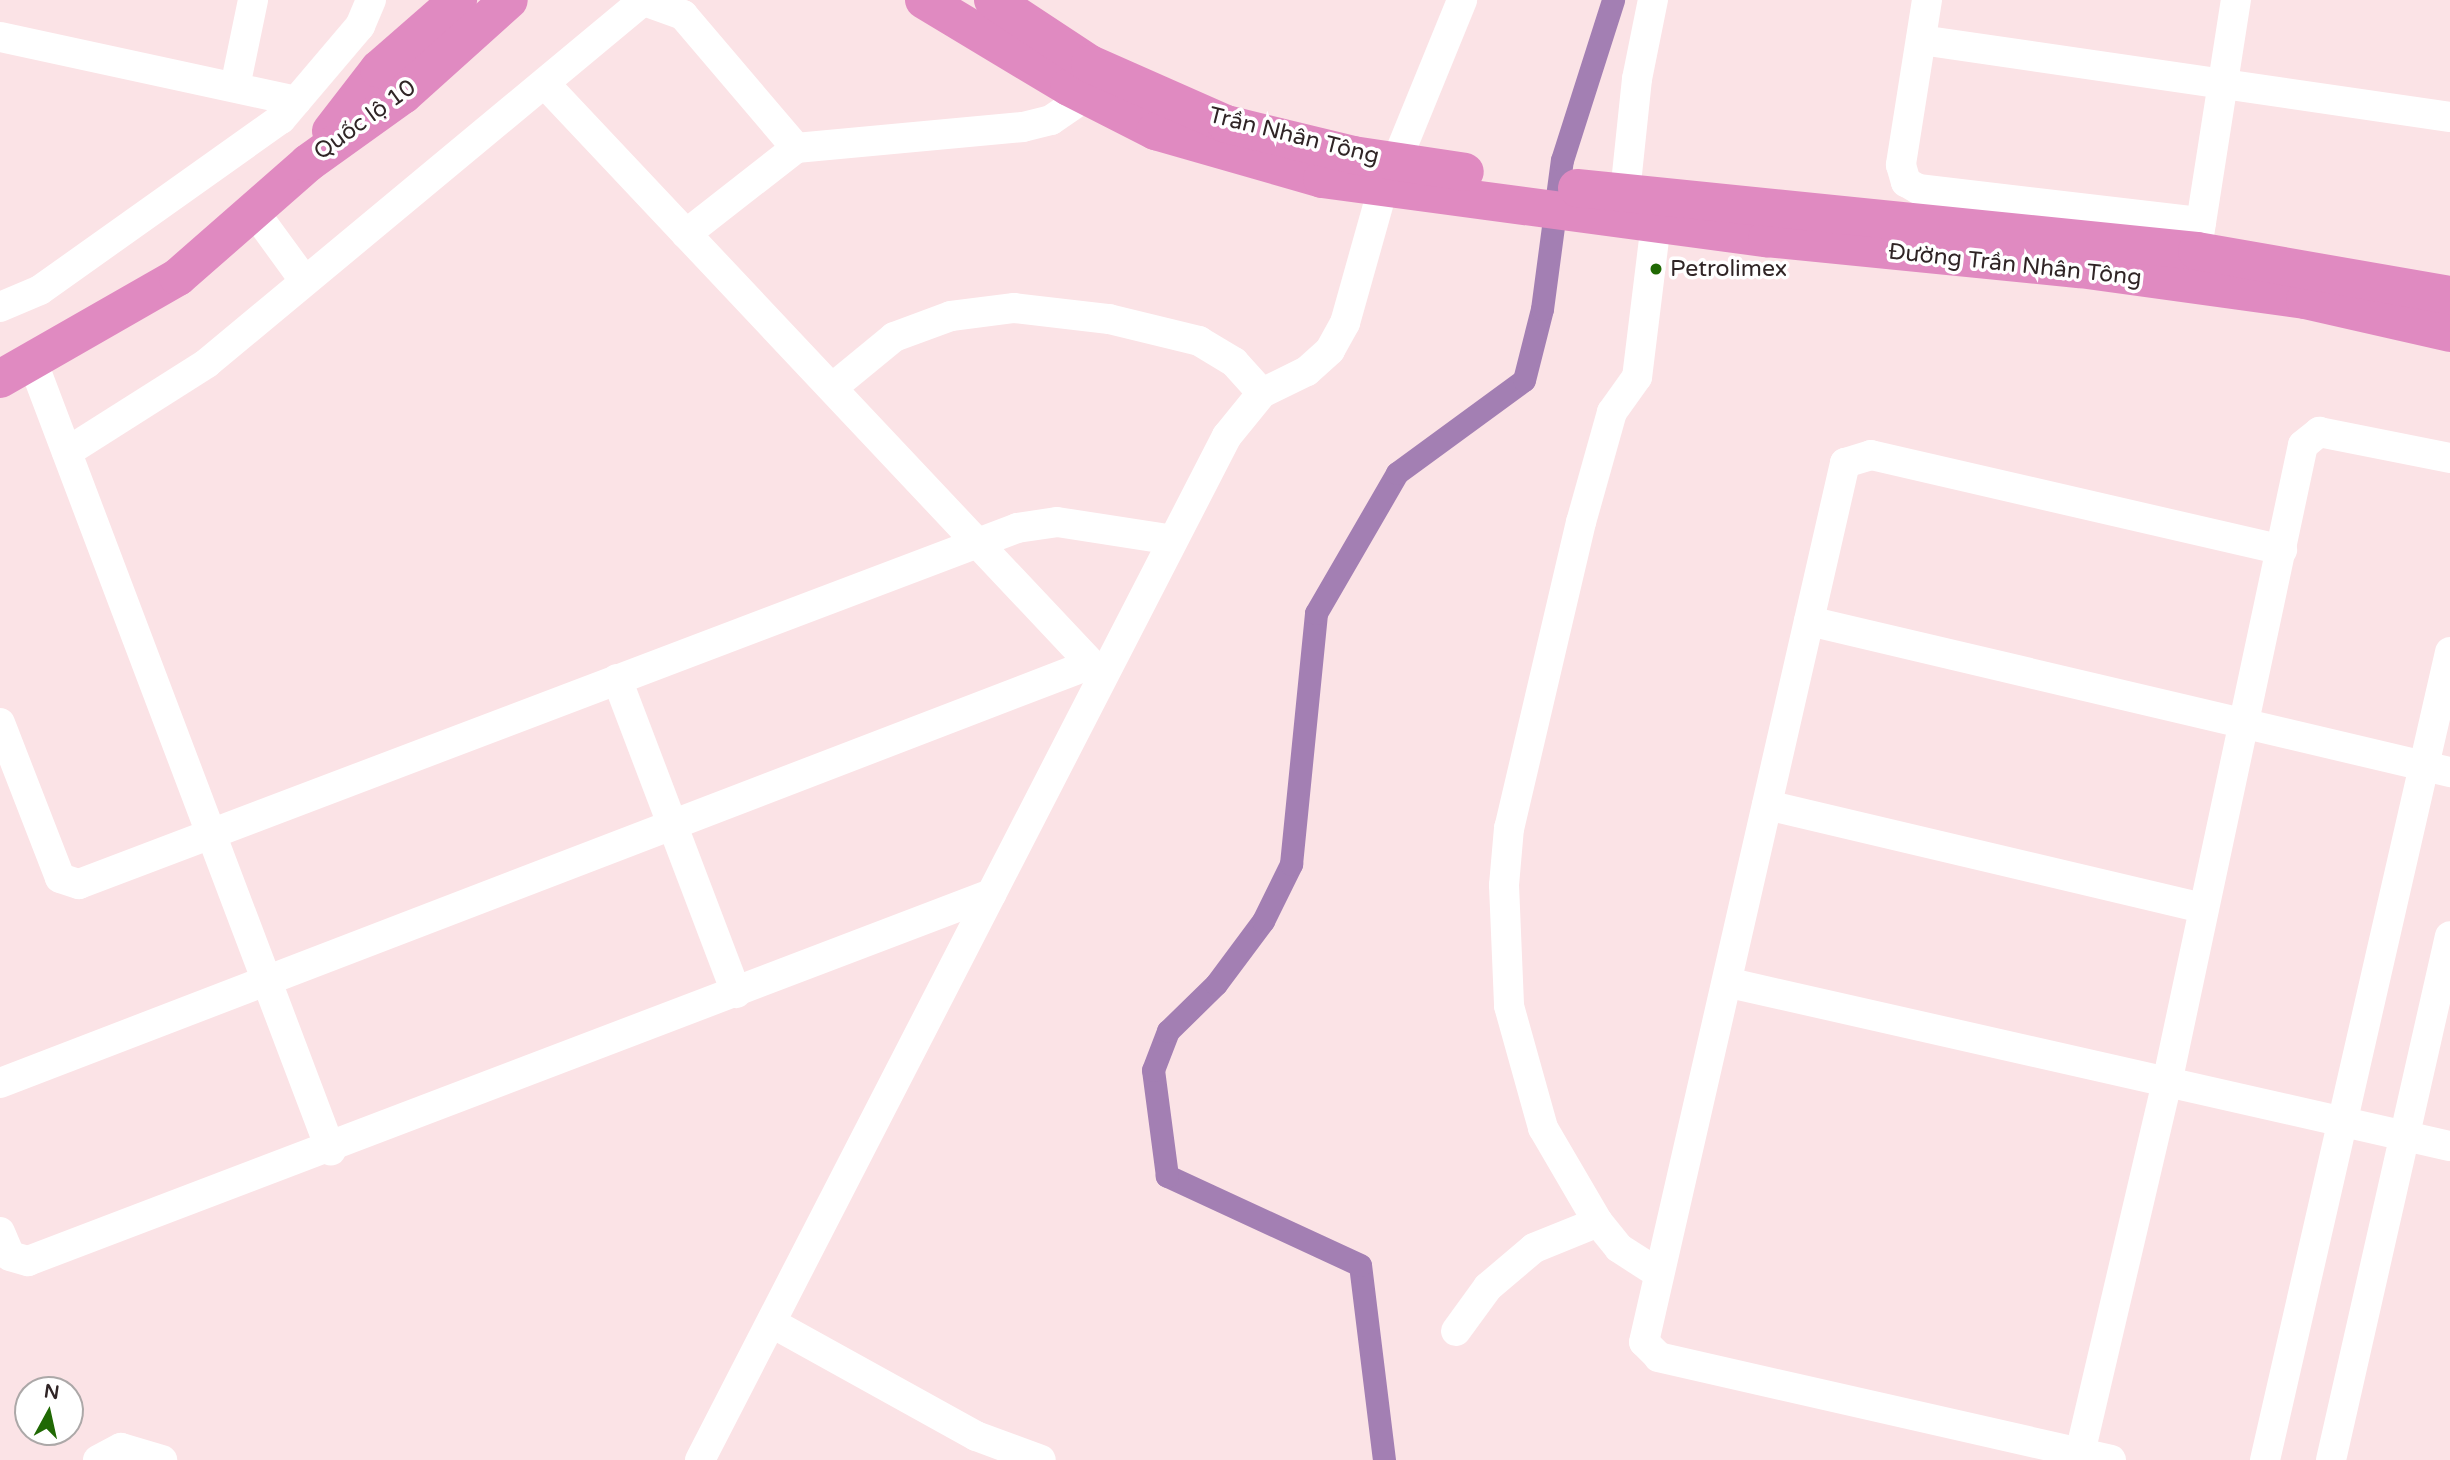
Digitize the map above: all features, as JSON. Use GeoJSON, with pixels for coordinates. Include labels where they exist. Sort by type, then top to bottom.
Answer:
{"type":"FeatureCollection","features":[{"type":"Feature","properties":{"kind":"highway","name":"Quốc lộ 10"},"geometry":{"type":"LineString","coordinates":[[424,53],[441,0]]}},
{"type":"Feature","properties":{"kind":"highway","name":"Quốc lộ 10"},"geometry":{"type":"LineString","coordinates":[[424,53],[458,0]]}},
{"type":"Feature","properties":{"kind":"highway","name":"Quốc lộ 10"},"geometry":{"type":"LineString","coordinates":[[17,371],[178,277],[307,163],[424,53],[509,0]]}},
{"type":"Feature","properties":{"kind":"highway"},"geometry":{"type":"LineString","coordinates":[[424,53],[537,0]]}},
{"type":"Feature","properties":{"kind":"highway","name":"Trần Nhân Tông"},"geometry":{"type":"LineString","coordinates":[[924,0],[1086,96],[1206,148],[1322,179],[1390,175]]}},
{"type":"Feature","properties":{"kind":"highway","name":"Trần Nhân Tông"},"geometry":{"type":"LineString","coordinates":[[944,0],[999,46]]}},
{"type":"Feature","properties":{"kind":"highway","name":"Trần Nhân Tông"},"geometry":{"type":"LineString","coordinates":[[993,0],[1090,64],[1226,124],[1390,175],[1578,201]]}},
{"type":"Feature","properties":{"kind":"highway","name":"Đường Trần Nhân Tông"},"geometry":{"type":"LineString","coordinates":[[1578,201],[1625,192],[2197,253],[2450,295]]}},
{"type":"Feature","properties":{"kind":"highway","name":"Đường Trần Nhân Tông"},"geometry":{"type":"LineString","coordinates":[[1578,201],[1656,223],[2197,253],[2305,300],[2450,333]]}},
{"type":"Feature","properties":{"kind":"street"},"geometry":{"type":"LineString","coordinates":[[234,87],[253,0]]}},
{"type":"Feature","properties":{"kind":"street"},"geometry":{"type":"LineString","coordinates":[[0,307],[40,290],[281,119],[360,26],[371,0]]}},
{"type":"Feature","properties":{"kind":"street"},"geometry":{"type":"LineString","coordinates":[[67,452],[207,363],[304,280],[546,85],[643,0],[683,15],[796,148]]}},
{"type":"Feature","properties":{"kind":"street"},"geometry":{"type":"LineString","coordinates":[[700,1460],[991,894],[1096,668],[1173,540],[1227,436],[1262,393],[1307,371],[1330,350],[1345,323],[1390,175],[1462,0]]}},
{"type":"Feature","properties":{"kind":"street"},"geometry":{"type":"LineString","coordinates":[[1625,192],[1637,79],[1653,0]]}},
{"type":"Feature","properties":{"kind":"street"},"geometry":{"type":"LineString","coordinates":[[1927,0],[1900,165],[1906,182],[1918,189],[2197,253],[2221,82],[2236,0]]}},
{"type":"Feature","properties":{"kind":"street"},"geometry":{"type":"LineString","coordinates":[[0,37],[296,102]]}},
{"type":"Feature","properties":{"kind":"street"},"geometry":{"type":"LineString","coordinates":[[1921,40],[2450,117]]}},
{"type":"Feature","properties":{"kind":"street"},"geometry":{"type":"LineString","coordinates":[[546,85],[1096,668]]}},
{"type":"Feature","properties":{"kind":"street"},"geometry":{"type":"LineString","coordinates":[[686,234],[796,148],[1023,127],[1051,120],[1086,96]]}},
{"type":"Feature","properties":{"kind":"street"},"geometry":{"type":"LineString","coordinates":[[253,210],[304,280]]}},
{"type":"Feature","properties":{"kind":"street"},"geometry":{"type":"LineString","coordinates":[[1656,223],[1637,377],[1612,412],[1581,522],[1509,828],[1504,885],[1508,1006],[1522,1068],[1544,1128],[1598,1222],[1619,1248],[1658,1273]]}},
{"type":"Feature","properties":{"kind":"street"},"geometry":{"type":"LineString","coordinates":[[832,388],[894,337],[951,316],[1014,308],[1109,319],[1199,341],[1234,362],[1262,393]]}},
{"type":"Feature","properties":{"kind":"street"},"geometry":{"type":"LineString","coordinates":[[17,371],[67,452],[331,1151]]}},
{"type":"Feature","properties":{"kind":"street"},"geometry":{"type":"LineString","coordinates":[[2080,1453],[2167,1083],[2202,908],[2309,435],[2319,432],[2450,458]]}},
{"type":"Feature","properties":{"kind":"street"},"geometry":{"type":"LineString","coordinates":[[2111,1460],[1659,1357],[1644,1342],[1658,1273],[1730,983],[1767,805],[1845,463],[1861,455],[2282,550]]}},
{"type":"Feature","properties":{"kind":"street"},"geometry":{"type":"LineString","coordinates":[[0,723],[65,883],[79,884],[978,544],[1057,522],[1173,540]]}},
{"type":"Feature","properties":{"kind":"street"},"geometry":{"type":"LineString","coordinates":[[1809,621],[2244,726],[2437,769]]}},
{"type":"Feature","properties":{"kind":"street"},"geometry":{"type":"LineString","coordinates":[[2265,1460],[2340,1121],[2437,769],[2450,652]]}},
{"type":"Feature","properties":{"kind":"street"},"geometry":{"type":"LineString","coordinates":[[0,1083],[1096,668]]}},
{"type":"Feature","properties":{"kind":"street"},"geometry":{"type":"LineString","coordinates":[[617,680],[736,993]]}},
{"type":"Feature","properties":{"kind":"street"},"geometry":{"type":"LineString","coordinates":[[1767,805],[2202,908]]}},
{"type":"Feature","properties":{"kind":"street"},"geometry":{"type":"LineString","coordinates":[[0,1232],[10,1256],[28,1261],[331,1151],[991,894]]}},
{"type":"Feature","properties":{"kind":"street"},"geometry":{"type":"LineString","coordinates":[[2331,1460],[2405,1135],[2445,978],[2450,936]]}},
{"type":"Feature","properties":{"kind":"street"},"geometry":{"type":"LineString","coordinates":[[1730,983],[2450,1146]]}},
{"type":"Feature","properties":{"kind":"street"},"geometry":{"type":"LineString","coordinates":[[1456,1331],[1488,1287],[1534,1248],[1598,1222]]}},
{"type":"Feature","properties":{"kind":"street"},"geometry":{"type":"LineString","coordinates":[[772,1322],[976,1436],[1041,1460]]}},
{"type":"Feature","properties":{"kind":"street"},"geometry":{"type":"LineString","coordinates":[[98,1460],[121,1448],[162,1460]]}},
{"type":"Feature","properties":{"kind":"waterway"},"geometry":{"type":"LineString","coordinates":[[1384,1460],[1360,1265],[1167,1176],[1153,1070],[1168,1031],[1216,984],[1263,921],[1291,864],[1316,613],[1397,473],[1524,380],[1542,309],[1562,160],[1613,0]]}},
{"type":"Feature","properties":{"kind":"place","name":"Petrolimex"},"geometry":{"type":"Point","coordinates":[1656,269]}}]}
